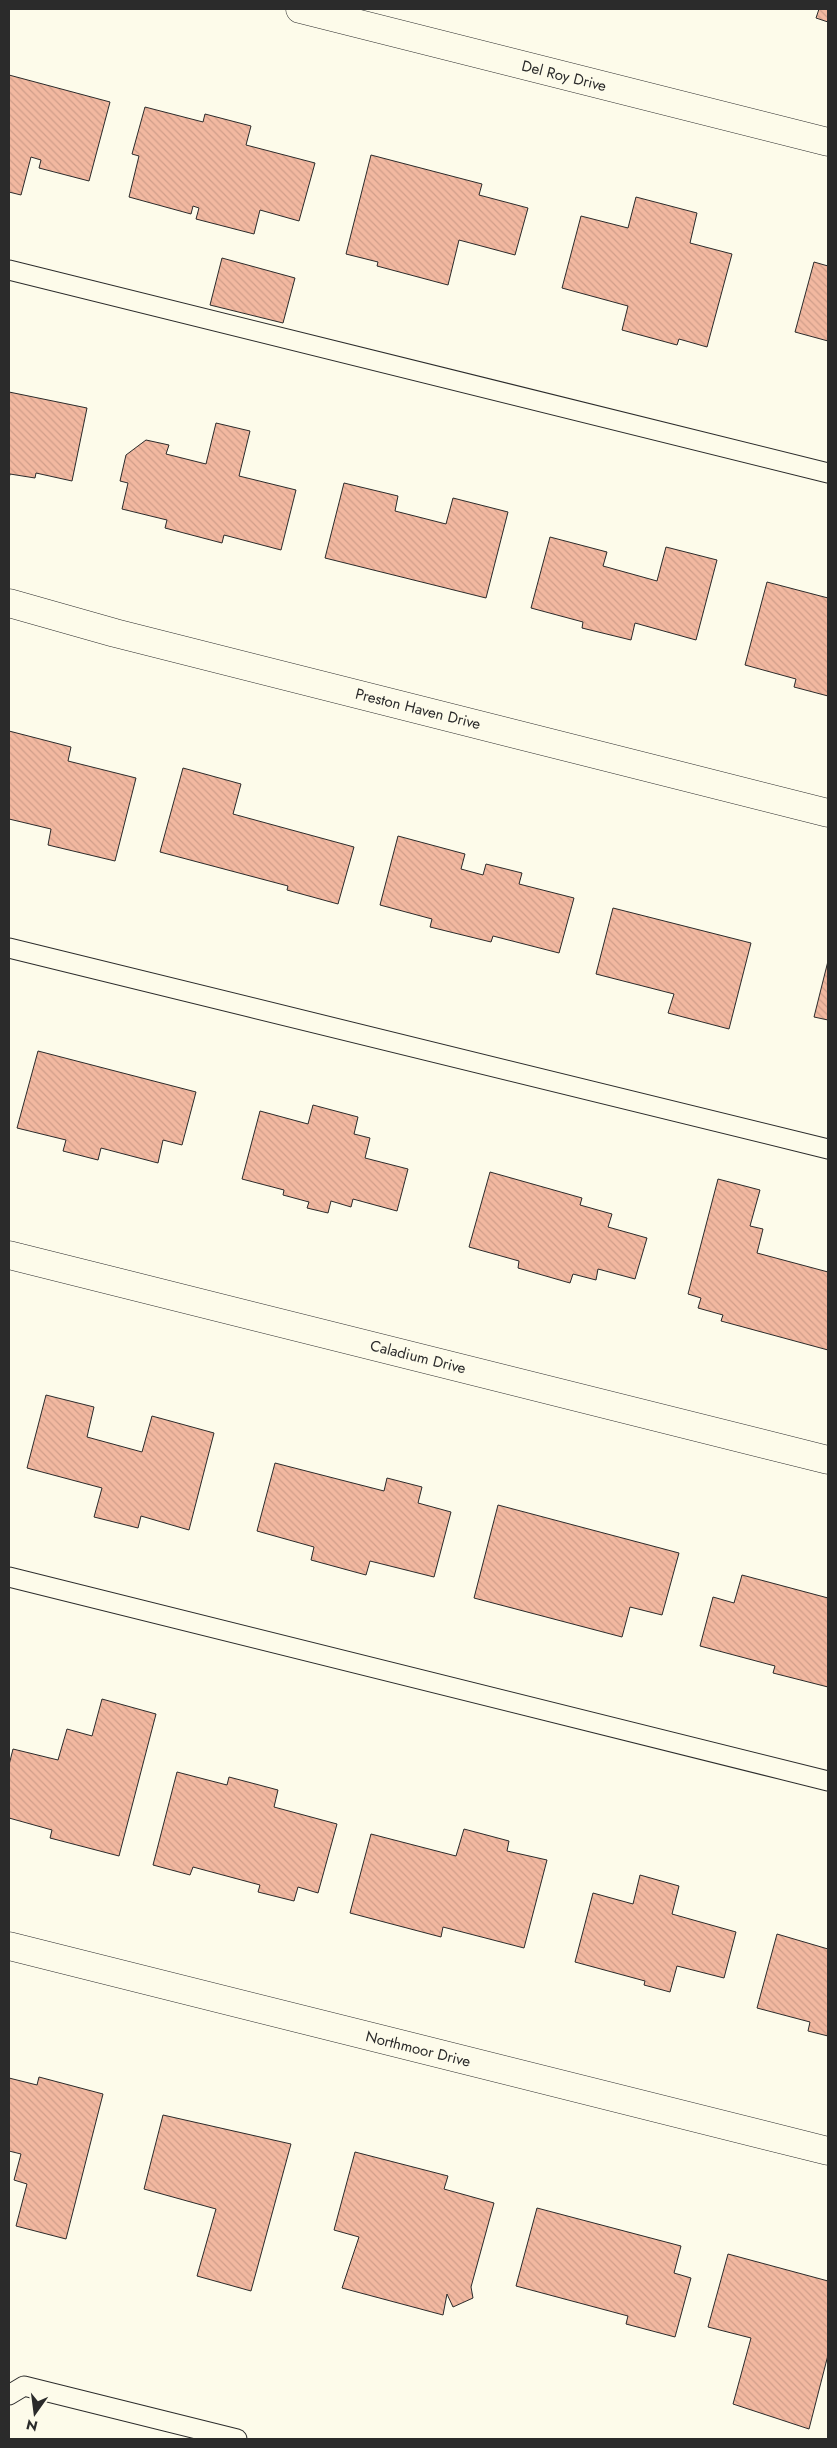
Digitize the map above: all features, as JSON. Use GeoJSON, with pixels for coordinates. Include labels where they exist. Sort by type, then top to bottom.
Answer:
{"type":"FeatureCollection","features":[{"type":"Feature","properties":{"kind":"street","name":"Del Roy Drive"},"geometry":{"type":"LineString","coordinates":[[300,9],[828,142]]}},
{"type":"Feature","properties":{"kind":"street","name":"Preston Haven Drive"},"geometry":{"type":"LineString","coordinates":[[9,603],[125,635],[828,813]]}},
{"type":"Feature","properties":{"kind":"street","name":"Caladium Drive"},"geometry":{"type":"LineString","coordinates":[[9,1255],[828,1460]]}},
{"type":"Feature","properties":{"kind":"street","name":"Northmoor Drive"},"geometry":{"type":"LineString","coordinates":[[9,1946],[828,2151]]}},
{"type":"Feature","properties":{"kind":"lane"},"geometry":{"type":"LineString","coordinates":[[9,270],[828,473]]}},
{"type":"Feature","properties":{"kind":"lane"},"geometry":{"type":"LineString","coordinates":[[9,948],[828,1149]]}},
{"type":"Feature","properties":{"kind":"lane"},"geometry":{"type":"LineString","coordinates":[[9,1577],[828,1781]]}},
{"type":"Feature","properties":{"kind":"lane"},"geometry":{"type":"LineString","coordinates":[[9,2395],[24,2386],[237,2439]]}},
{"type":"Feature","properties":{"kind":"building"},"geometry":{"type":"Polygon","coordinates":[[[819,9],[828,9],[828,22],[816,18],[819,9]]]}},
{"type":"Feature","properties":{"kind":"building"},"geometry":{"type":"Polygon","coordinates":[[[9,75],[110,102],[89,181],[39,168],[41,160],[31,157],[21,195],[9,192],[9,75]]]}},
{"type":"Feature","properties":{"kind":"building"},"geometry":{"type":"Polygon","coordinates":[[[145,107],[203,122],[205,114],[251,126],[246,145],[315,163],[299,221],[260,210],[254,234],[196,219],[199,208],[193,206],[191,214],[129,197],[139,156],[132,154],[145,107]]]}},
{"type":"Feature","properties":{"kind":"building"},"geometry":{"type":"Polygon","coordinates":[[[371,155],[482,184],[479,195],[528,208],[515,255],[459,240],[448,285],[377,266],[378,262],[346,254],[371,155]]]}},
{"type":"Feature","properties":{"kind":"building"},"geometry":{"type":"Polygon","coordinates":[[[636,197],[697,213],[690,243],[732,254],[707,347],[679,339],[677,345],[622,330],[628,306],[562,288],[581,216],[628,228],[636,197]]]}},
{"type":"Feature","properties":{"kind":"building"},"geometry":{"type":"Polygon","coordinates":[[[222,258],[295,278],[283,323],[210,305],[222,258]]]}},
{"type":"Feature","properties":{"kind":"building"},"geometry":{"type":"Polygon","coordinates":[[[814,262],[828,266],[828,341],[795,332],[814,262]]]}},
{"type":"Feature","properties":{"kind":"building"},"geometry":{"type":"Polygon","coordinates":[[[9,392],[87,408],[72,481],[36,473],[35,478],[10,474],[9,479],[9,392]]]}},
{"type":"Feature","properties":{"kind":"building"},"geometry":{"type":"Polygon","coordinates":[[[216,423],[250,431],[239,476],[296,490],[281,550],[224,535],[222,543],[165,528],[167,520],[122,509],[128,483],[120,481],[126,455],[146,440],[169,445],[166,454],[206,464],[216,423]]]}},
{"type":"Feature","properties":{"kind":"building"},"geometry":{"type":"Polygon","coordinates":[[[344,483],[398,496],[395,511],[446,524],[453,498],[508,512],[486,598],[325,558],[344,483]]]}},
{"type":"Feature","properties":{"kind":"building"},"geometry":{"type":"Polygon","coordinates":[[[550,537],[607,552],[603,566],[657,581],[666,547],[717,560],[696,640],[635,623],[631,640],[582,628],[583,622],[531,608],[550,537]]]}},
{"type":"Feature","properties":{"kind":"building"},"geometry":{"type":"Polygon","coordinates":[[[767,582],[828,598],[828,696],[794,687],[796,679],[745,665],[767,582]]]}},
{"type":"Feature","properties":{"kind":"building"},"geometry":{"type":"Polygon","coordinates":[[[9,731],[71,747],[68,761],[136,778],[115,861],[48,845],[51,829],[9,819],[9,731]]]}},
{"type":"Feature","properties":{"kind":"building"},"geometry":{"type":"Polygon","coordinates":[[[183,768],[241,784],[233,814],[354,847],[338,904],[287,890],[288,886],[160,852],[183,768]]]}},
{"type":"Feature","properties":{"kind":"building"},"geometry":{"type":"Polygon","coordinates":[[[398,836],[465,854],[461,869],[483,875],[486,864],[522,873],[519,884],[574,898],[559,953],[493,936],[491,942],[430,927],[432,919],[380,905],[398,836]]]}},
{"type":"Feature","properties":{"kind":"building"},"geometry":{"type":"Polygon","coordinates":[[[613,908],[751,943],[729,1029],[668,1013],[674,994],[596,974],[613,908]]]}},
{"type":"Feature","properties":{"kind":"building"},"geometry":{"type":"Polygon","coordinates":[[[828,961],[828,1020],[814,1017],[828,961]]]}},
{"type":"Feature","properties":{"kind":"building"},"geometry":{"type":"Polygon","coordinates":[[[38,1051],[196,1092],[182,1145],[163,1140],[158,1163],[101,1148],[98,1160],[63,1151],[66,1140],[17,1128],[38,1051]]]}},
{"type":"Feature","properties":{"kind":"building"},"geometry":{"type":"Polygon","coordinates":[[[313,1105],[358,1117],[354,1134],[370,1138],[365,1158],[408,1169],[397,1211],[353,1199],[351,1207],[331,1201],[328,1213],[307,1208],[309,1202],[283,1195],[284,1190],[242,1179],[260,1111],[308,1124],[313,1105]]]}},
{"type":"Feature","properties":{"kind":"building"},"geometry":{"type":"Polygon","coordinates":[[[490,1172],[582,1198],[580,1205],[612,1214],[608,1227],[647,1238],[635,1279],[598,1269],[596,1280],[573,1274],[570,1283],[518,1268],[519,1261],[469,1247],[490,1172]]]}},
{"type":"Feature","properties":{"kind":"building"},"geometry":{"type":"Polygon","coordinates":[[[718,1179],[760,1190],[750,1226],[763,1229],[757,1253],[828,1272],[828,1350],[721,1321],[723,1315],[698,1308],[701,1298],[688,1294],[718,1179]]]}},
{"type":"Feature","properties":{"kind":"building"},"geometry":{"type":"Polygon","coordinates":[[[46,1395],[94,1407],[87,1437],[142,1452],[152,1416],[214,1433],[189,1530],[141,1516],[138,1528],[94,1517],[102,1488],[27,1468],[46,1395]]]}},
{"type":"Feature","properties":{"kind":"building"},"geometry":{"type":"Polygon","coordinates":[[[275,1463],[384,1491],[387,1478],[422,1487],[418,1503],[451,1512],[434,1577],[370,1561],[366,1575],[311,1560],[314,1547],[257,1531],[275,1463]]]}},
{"type":"Feature","properties":{"kind":"building"},"geometry":{"type":"Polygon","coordinates":[[[498,1505],[679,1553],[662,1615],[630,1607],[622,1637],[474,1598],[498,1505]]]}},
{"type":"Feature","properties":{"kind":"building"},"geometry":{"type":"Polygon","coordinates":[[[742,1575],[828,1598],[828,1687],[773,1673],[775,1666],[700,1646],[713,1597],[734,1603],[742,1575]]]}},
{"type":"Feature","properties":{"kind":"building"},"geometry":{"type":"Polygon","coordinates":[[[102,1699],[156,1714],[119,1856],[50,1838],[52,1830],[9,1818],[9,1765],[13,1749],[58,1760],[67,1729],[92,1736],[102,1699]]]}},
{"type":"Feature","properties":{"kind":"building"},"geometry":{"type":"Polygon","coordinates":[[[177,1772],[227,1785],[229,1777],[278,1790],[274,1807],[337,1824],[318,1893],[298,1887],[294,1901],[258,1892],[260,1885],[193,1867],[190,1875],[153,1865],[177,1772]]]}},
{"type":"Feature","properties":{"kind":"building"},"geometry":{"type":"Polygon","coordinates":[[[464,1829],[509,1841],[507,1851],[547,1860],[524,1948],[443,1927],[441,1937],[350,1913],[371,1834],[456,1856],[464,1829]]]}},
{"type":"Feature","properties":{"kind":"building"},"geometry":{"type":"Polygon","coordinates":[[[640,1875],[679,1886],[672,1914],[736,1932],[724,1978],[677,1966],[670,1992],[644,1985],[645,1981],[575,1962],[593,1893],[633,1904],[640,1875]]]}},
{"type":"Feature","properties":{"kind":"building"},"geometry":{"type":"Polygon","coordinates":[[[777,1934],[828,1949],[828,2036],[808,2031],[810,2022],[757,2008],[777,1934]]]}},
{"type":"Feature","properties":{"kind":"building"},"geometry":{"type":"Polygon","coordinates":[[[39,2077],[103,2094],[66,2239],[16,2226],[27,2184],[14,2180],[21,2154],[9,2151],[9,2078],[37,2085],[39,2077]]]}},
{"type":"Feature","properties":{"kind":"building"},"geometry":{"type":"Polygon","coordinates":[[[163,2115],[291,2144],[251,2291],[197,2276],[216,2209],[144,2189],[163,2115]]]}},
{"type":"Feature","properties":{"kind":"building"},"geometry":{"type":"Polygon","coordinates":[[[355,2152],[448,2176],[444,2189],[494,2203],[471,2287],[473,2298],[453,2307],[447,2294],[443,2315],[342,2288],[359,2237],[334,2230],[355,2152]]]}},
{"type":"Feature","properties":{"kind":"building"},"geometry":{"type":"Polygon","coordinates":[[[537,2208],[681,2246],[674,2273],[691,2278],[675,2337],[626,2324],[628,2316],[516,2286],[537,2208]]]}},
{"type":"Feature","properties":{"kind":"building"},"geometry":{"type":"Polygon","coordinates":[[[728,2254],[828,2281],[828,2355],[809,2429],[733,2404],[751,2338],[708,2327],[728,2254]]]}}]}
